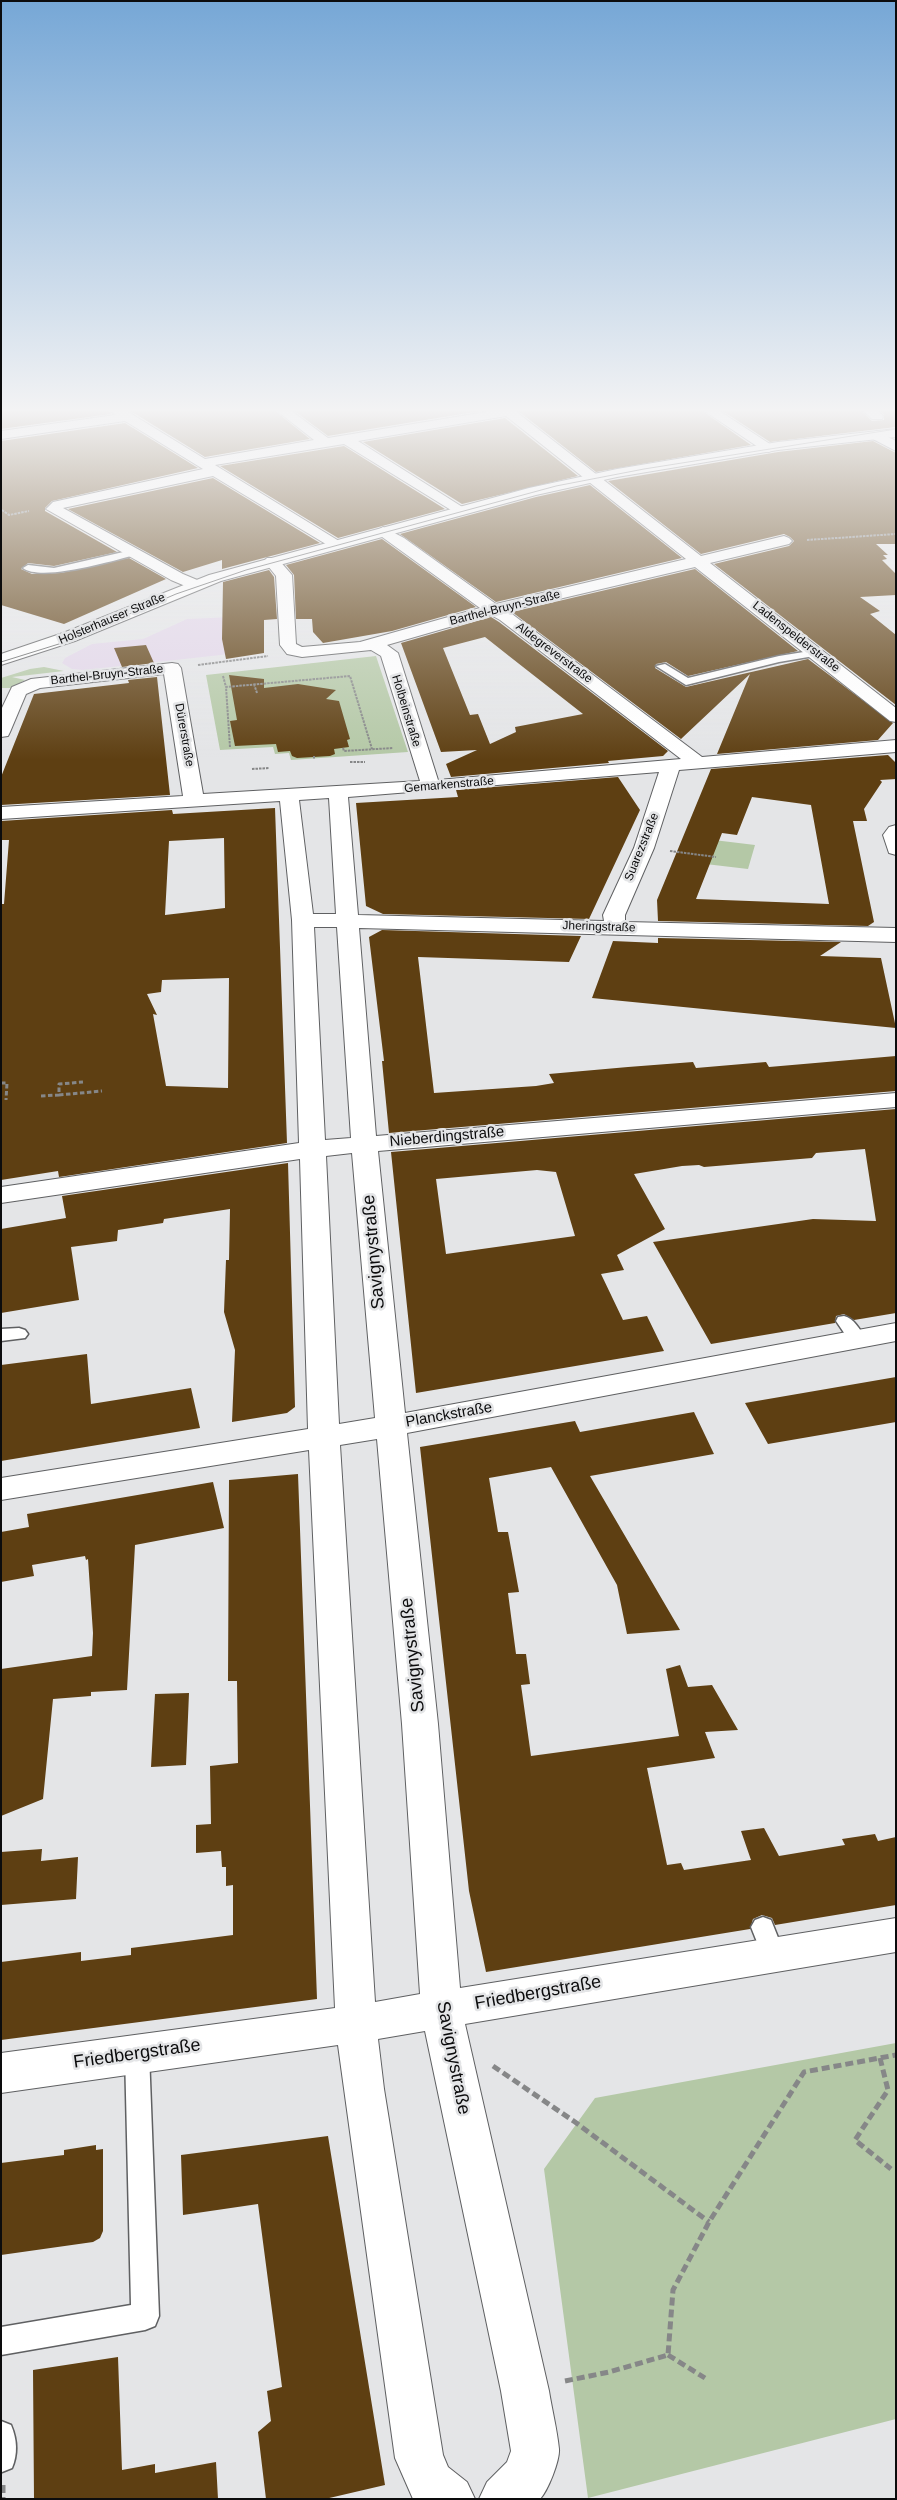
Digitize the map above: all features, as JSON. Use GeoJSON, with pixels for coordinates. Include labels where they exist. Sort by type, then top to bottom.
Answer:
{"type":"FeatureCollection","features":[{"type":"Feature","properties":{"kind":"street"},"geometry":{"type":"LineString","coordinates":[[85,527],[196,585]]}},
{"type":"Feature","properties":{"kind":"street"},"geometry":{"type":"LineString","coordinates":[[306,527],[334,544]]}},
{"type":"Feature","properties":{"kind":"street","name":"Holsterhauser Straße"},"geometry":{"type":"LineString","coordinates":[[1,660],[69,638],[196,585],[272,561],[399,527]]}},
{"type":"Feature","properties":{"kind":"street","name":"Ladenspelderstraße"},"geometry":{"type":"LineString","coordinates":[[656,527],[896,717]]}},
{"type":"Feature","properties":{"kind":"street","name":"Aldegreverstraße"},"geometry":{"type":"LineString","coordinates":[[383,531],[401,542],[492,610],[506,617],[698,763]]}},
{"type":"Feature","properties":{"kind":"street","name":"Barthel-Bruyn-Straße"},"geometry":{"type":"LineString","coordinates":[[272,561],[284,575],[288,645],[293,650],[328,651],[373,644],[492,610],[784,542]]}},
{"type":"Feature","properties":{"kind":"street","name":"Holbeinstraße"},"geometry":{"type":"LineString","coordinates":[[373,644],[389,653],[431,786]]}},
{"type":"Feature","properties":{"kind":"street","name":"Barthel-Bruyn-Straße"},"geometry":{"type":"LineString","coordinates":[[1,732],[18,691],[38,683],[172,668]]}},
{"type":"Feature","properties":{"kind":"street","name":"Dürerstraße"},"geometry":{"type":"LineString","coordinates":[[172,668],[194,802]]}},
{"type":"Feature","properties":{"kind":"street","name":"Gemarkenstraße"},"geometry":{"type":"LineString","coordinates":[[1,813],[290,796],[344,778],[431,786],[896,746]]}},
{"type":"Feature","properties":{"kind":"street","name":"Suarezstraße"},"geometry":{"type":"LineString","coordinates":[[615,928],[614,915],[644,848],[671,765]]}},
{"type":"Feature","properties":{"kind":"street","name":"Savignystraße"},"geometry":{"type":"LineString","coordinates":[[344,778],[348,920],[364,1144],[420,1724],[441,2010],[525,2391],[535,2452],[527,2477],[504,2499]]}},
{"type":"Feature","properties":{"kind":"street"},"geometry":{"type":"LineString","coordinates":[[290,796],[303,920],[324,1437],[356,2024],[363,2089],[419,2458],[431,2484],[450,2499]]}},
{"type":"Feature","properties":{"kind":"street"},"geometry":{"type":"LineString","coordinates":[[896,830],[893,835],[896,849]]}},
{"type":"Feature","properties":{"kind":"street","name":"Jheringstraße"},"geometry":{"type":"LineString","coordinates":[[303,920],[896,935]]}},
{"type":"Feature","properties":{"kind":"street","name":"Nieberdingstraße"},"geometry":{"type":"LineString","coordinates":[[1,1195],[313,1149],[896,1100]]}},
{"type":"Feature","properties":{"kind":"street","name":"Planckstraße"},"geometry":{"type":"LineString","coordinates":[[1,1489],[390,1426],[850,1330],[896,1332]]}},
{"type":"Feature","properties":{"kind":"street","name":"Friedbergstraße"},"geometry":{"type":"LineString","coordinates":[[1,2073],[356,2024],[441,2010],[768,1941],[896,1935]]}},
{"type":"Feature","properties":{"kind":"lane"},"geometry":{"type":"LineString","coordinates":[[28,568],[54,571],[132,553]]}},
{"type":"Feature","properties":{"kind":"lane"},"geometry":{"type":"LineString","coordinates":[[661,666],[686,682],[779,659],[816,653]]}},
{"type":"Feature","properties":{"kind":"lane"},"geometry":{"type":"LineString","coordinates":[[1,1335],[20,1334]]}},
{"type":"Feature","properties":{"kind":"lane"},"geometry":{"type":"LineString","coordinates":[[1,2341],[145,2316],[137,2053]]}},
{"type":"Feature","properties":{"kind":"lane"},"geometry":{"type":"LineString","coordinates":[[419,2458],[434,2411]]}},
{"type":"Feature","properties":{"kind":"path"},"geometry":{"type":"LineString","coordinates":[[784,542],[896,534]]}},
{"type":"Feature","properties":{"kind":"path","name":"Barthel-Bruyn-Straße"},"geometry":{"type":"LineString","coordinates":[[172,668],[271,656]]}},
{"type":"Feature","properties":{"kind":"path"},"geometry":{"type":"LineString","coordinates":[[224,676],[230,746]]}},
{"type":"Feature","properties":{"kind":"path"},"geometry":{"type":"LineString","coordinates":[[226,687],[350,676],[372,749]]}},
{"type":"Feature","properties":{"kind":"path"},"geometry":{"type":"LineString","coordinates":[[254,684],[257,693]]}},
{"type":"Feature","properties":{"kind":"path"},"geometry":{"type":"LineString","coordinates":[[343,748],[344,751],[394,748],[396,754]]}},
{"type":"Feature","properties":{"kind":"path"},"geometry":{"type":"LineString","coordinates":[[344,778],[365,762]]}},
{"type":"Feature","properties":{"kind":"path"},"geometry":{"type":"LineString","coordinates":[[252,769],[269,768]]}},
{"type":"Feature","properties":{"kind":"path"},"geometry":{"type":"LineString","coordinates":[[644,848],[716,856]]}},
{"type":"Feature","properties":{"kind":"path"},"geometry":{"type":"LineString","coordinates":[[1,1083],[7,1082],[6,1100]]}},
{"type":"Feature","properties":{"kind":"path"},"geometry":{"type":"LineString","coordinates":[[59,1095],[59,1084],[83,1082]]}},
{"type":"Feature","properties":{"kind":"path"},"geometry":{"type":"LineString","coordinates":[[41,1096],[102,1091]]}},
{"type":"Feature","properties":{"kind":"path"},"geometry":{"type":"LineString","coordinates":[[668,2355],[673,2290],[709,2222],[804,2072],[896,2055]]}},
{"type":"Feature","properties":{"kind":"path"},"geometry":{"type":"LineString","coordinates":[[880,2058],[888,2090],[855,2140],[891,2169]]}},
{"type":"Feature","properties":{"kind":"path"},"geometry":{"type":"LineString","coordinates":[[540,2097],[709,2222]]}},
{"type":"Feature","properties":{"kind":"path"},"geometry":{"type":"LineString","coordinates":[[525,2391],[609,2372],[668,2355],[706,2378]]}},
{"type":"Feature","properties":{"kind":"shaded area"},"geometry":{"type":"Polygon","coordinates":[[[233,617],[239,653],[84,670],[72,669],[62,663],[65,658],[92,644],[143,639],[187,619],[233,617]]]}},
{"type":"Feature","properties":{"kind":"green space"},"geometry":{"type":"Polygon","coordinates":[[[376,656],[408,752],[291,760],[289,753],[275,754],[273,747],[220,750],[206,675],[376,656]]]}},
{"type":"Feature","properties":{"kind":"green space"},"geometry":{"type":"Polygon","coordinates":[[[44,667],[64,671],[12,677],[25,680],[11,688],[1,688],[1,678],[30,669],[44,667]]]}},
{"type":"Feature","properties":{"kind":"green space"},"geometry":{"type":"Polygon","coordinates":[[[689,837],[755,845],[748,869],[680,861],[689,837]]]}},
{"type":"Feature","properties":{"kind":"green space"},"geometry":{"type":"Polygon","coordinates":[[[896,2043],[896,2419],[588,2498],[544,2169],[595,2098],[896,2043]]]}},
{"type":"Feature","properties":{"kind":"building"},"geometry":{"type":"Polygon","coordinates":[[[1,527],[73,527],[117,552],[54,566],[28,563],[21,569],[32,574],[61,573],[129,558],[166,579],[64,624],[1,605],[1,527]]]}},
{"type":"Feature","properties":{"kind":"building"},"geometry":{"type":"Polygon","coordinates":[[[100,527],[293,527],[320,543],[222,569],[222,560],[183,572],[100,527]]]}},
{"type":"Feature","properties":{"kind":"building"},"geometry":{"type":"Polygon","coordinates":[[[319,527],[380,527],[338,538],[319,527]]]}},
{"type":"Feature","properties":{"kind":"building"},"geometry":{"type":"Polygon","coordinates":[[[427,527],[643,527],[682,558],[496,602],[400,534],[427,527]]]}},
{"type":"Feature","properties":{"kind":"building"},"geometry":{"type":"Polygon","coordinates":[[[666,527],[896,527],[896,544],[876,544],[888,555],[883,555],[887,559],[882,560],[896,574],[896,595],[860,597],[880,611],[870,614],[896,635],[896,705],[714,564],[789,546],[794,541],[790,537],[784,534],[701,554],[666,527]]]}},
{"type":"Feature","properties":{"kind":"building"},"geometry":{"type":"Polygon","coordinates":[[[382,539],[476,607],[392,631],[323,643],[313,632],[312,619],[296,619],[294,575],[286,565],[382,539]]]}},
{"type":"Feature","properties":{"kind":"building"},"geometry":{"type":"Polygon","coordinates":[[[695,569],[798,651],[688,676],[666,662],[656,664],[655,668],[686,687],[808,659],[893,723],[878,740],[717,754],[750,674],[681,739],[512,612],[695,569]]]}},
{"type":"Feature","properties":{"kind":"building"},"geometry":{"type":"Polygon","coordinates":[[[269,570],[274,577],[277,619],[264,620],[264,653],[226,659],[222,639],[223,582],[269,570]]]}},
{"type":"Feature","properties":{"kind":"building"},"geometry":{"type":"Polygon","coordinates":[[[491,617],[668,751],[663,756],[608,761],[609,763],[451,777],[446,764],[477,750],[441,752],[401,643],[491,617]],[[485,637],[443,648],[470,715],[478,714],[490,744],[516,732],[515,727],[583,714],[485,637]]]}},
{"type":"Feature","properties":{"kind":"building"},"geometry":{"type":"Polygon","coordinates":[[[146,645],[154,663],[122,667],[114,648],[146,645]]]}},
{"type":"Feature","properties":{"kind":"building"},"geometry":{"type":"Polygon","coordinates":[[[229,675],[264,679],[264,688],[298,684],[336,690],[326,699],[339,701],[350,739],[347,740],[349,747],[334,749],[335,754],[330,756],[297,758],[292,756],[290,751],[278,752],[276,744],[235,746],[230,721],[237,720],[229,675]]]}},
{"type":"Feature","properties":{"kind":"building"},"geometry":{"type":"Polygon","coordinates":[[[157,677],[170,795],[1,805],[1,777],[34,694],[129,683],[128,680],[157,677]]]}},
{"type":"Feature","properties":{"kind":"building"},"geometry":{"type":"Polygon","coordinates":[[[888,755],[896,763],[896,779],[880,780],[882,782],[864,809],[867,821],[853,821],[874,922],[868,926],[658,921],[657,900],[711,769],[888,755]],[[752,797],[737,835],[722,833],[696,899],[829,904],[811,805],[752,797]]]}},
{"type":"Feature","properties":{"kind":"building"},"geometry":{"type":"Polygon","coordinates":[[[618,777],[640,810],[589,919],[383,914],[366,906],[356,803],[458,797],[456,790],[618,777]]]}},
{"type":"Feature","properties":{"kind":"building"},"geometry":{"type":"Polygon","coordinates":[[[275,808],[287,1143],[59,1177],[58,1171],[1,1180],[1,904],[4,904],[9,840],[1,840],[1,821],[172,810],[173,814],[275,808]],[[224,838],[169,841],[165,915],[225,908],[224,838]],[[229,978],[162,980],[161,992],[147,994],[157,1015],[153,1014],[166,1086],[228,1088],[229,978]]]}},
{"type":"Feature","properties":{"kind":"building"},"geometry":{"type":"Polygon","coordinates":[[[382,930],[581,936],[569,962],[418,957],[434,1093],[536,1086],[554,1083],[549,1074],[628,1067],[693,1062],[696,1068],[766,1062],[769,1067],[896,1056],[896,1091],[389,1133],[382,1061],[384,1061],[369,937],[382,930]]]}},
{"type":"Feature","properties":{"kind":"building"},"geometry":{"type":"Polygon","coordinates":[[[658,938],[841,942],[820,956],[881,958],[896,1028],[592,998],[613,941],[658,943],[658,938]]]}},
{"type":"Feature","properties":{"kind":"building"},"geometry":{"type":"Polygon","coordinates":[[[896,1109],[896,1313],[854,1320],[844,1314],[836,1316],[835,1323],[711,1344],[653,1242],[813,1219],[876,1221],[865,1149],[816,1153],[812,1158],[704,1167],[699,1165],[682,1166],[634,1174],[665,1229],[617,1255],[624,1270],[601,1274],[623,1320],[647,1316],[664,1351],[416,1393],[391,1152],[896,1109]],[[537,1170],[436,1179],[446,1254],[575,1236],[556,1172],[537,1170]]]}},
{"type":"Feature","properties":{"kind":"building"},"geometry":{"type":"Polygon","coordinates":[[[288,1163],[295,1407],[287,1413],[232,1422],[235,1350],[224,1312],[226,1260],[229,1260],[230,1209],[164,1219],[163,1223],[118,1230],[117,1241],[71,1247],[79,1300],[1,1313],[1,1229],[66,1218],[62,1196],[288,1163]]]}},
{"type":"Feature","properties":{"kind":"building"},"geometry":{"type":"Polygon","coordinates":[[[87,1354],[91,1404],[191,1388],[200,1428],[1,1461],[1,1365],[87,1354]]]}},
{"type":"Feature","properties":{"kind":"building"},"geometry":{"type":"Polygon","coordinates":[[[896,1377],[896,1422],[768,1444],[745,1403],[896,1377]]]}},
{"type":"Feature","properties":{"kind":"building"},"geometry":{"type":"Polygon","coordinates":[[[694,1412],[714,1454],[590,1476],[680,1630],[627,1634],[617,1585],[551,1467],[489,1478],[498,1532],[508,1532],[519,1592],[508,1593],[516,1654],[526,1654],[530,1684],[521,1685],[531,1756],[679,1736],[666,1669],[680,1665],[688,1687],[712,1685],[738,1730],[705,1732],[715,1758],[647,1768],[667,1865],[681,1863],[684,1870],[751,1860],[741,1831],[764,1828],[779,1856],[845,1845],[842,1839],[875,1834],[878,1841],[896,1837],[896,1905],[775,1925],[772,1918],[762,1915],[753,1919],[750,1929],[486,1972],[469,1891],[420,1447],[575,1421],[580,1432],[694,1412]]]}},
{"type":"Feature","properties":{"kind":"building"},"geometry":{"type":"Polygon","coordinates":[[[298,1474],[317,1999],[1,2040],[1,1962],[81,1952],[81,1961],[131,1955],[131,1948],[233,1935],[233,1885],[226,1886],[226,1867],[222,1867],[221,1851],[196,1853],[196,1825],[211,1824],[210,1766],[238,1763],[237,1681],[228,1681],[229,1480],[298,1474]]]}},
{"type":"Feature","properties":{"kind":"building"},"geometry":{"type":"Polygon","coordinates":[[[213,1482],[224,1528],[135,1545],[127,1690],[91,1692],[91,1696],[53,1699],[43,1799],[1,1816],[1,1669],[92,1656],[93,1633],[88,1559],[86,1560],[85,1556],[32,1565],[34,1576],[1,1582],[1,1532],[29,1527],[27,1514],[213,1482]]]}},
{"type":"Feature","properties":{"kind":"building"},"geometry":{"type":"Polygon","coordinates":[[[189,1693],[186,1765],[151,1767],[155,1694],[189,1693]]]}},
{"type":"Feature","properties":{"kind":"building"},"geometry":{"type":"Polygon","coordinates":[[[42,1849],[41,1861],[78,1857],[76,1899],[1,1905],[1,1852],[42,1849]]]}},
{"type":"Feature","properties":{"kind":"building"},"geometry":{"type":"Polygon","coordinates":[[[328,2136],[385,2485],[325,2499],[266,2499],[258,2432],[271,2421],[267,2391],[282,2387],[258,2204],[183,2215],[181,2155],[328,2136]]]}},
{"type":"Feature","properties":{"kind":"building"},"geometry":{"type":"Polygon","coordinates":[[[96,2145],[96,2150],[103,2149],[103,2231],[100,2238],[93,2242],[1,2255],[1,2163],[64,2155],[64,2150],[96,2145]]]}},
{"type":"Feature","properties":{"kind":"building"},"geometry":{"type":"Polygon","coordinates":[[[118,2357],[122,2470],[155,2464],[155,2473],[216,2462],[218,2499],[34,2499],[33,2370],[118,2357]]]}},
{"type":"Feature","properties":{"kind":"tram line"},"geometry":{"type":"LineString","coordinates":[[1,662],[62,643],[176,594],[246,570],[406,527]]}}]}
